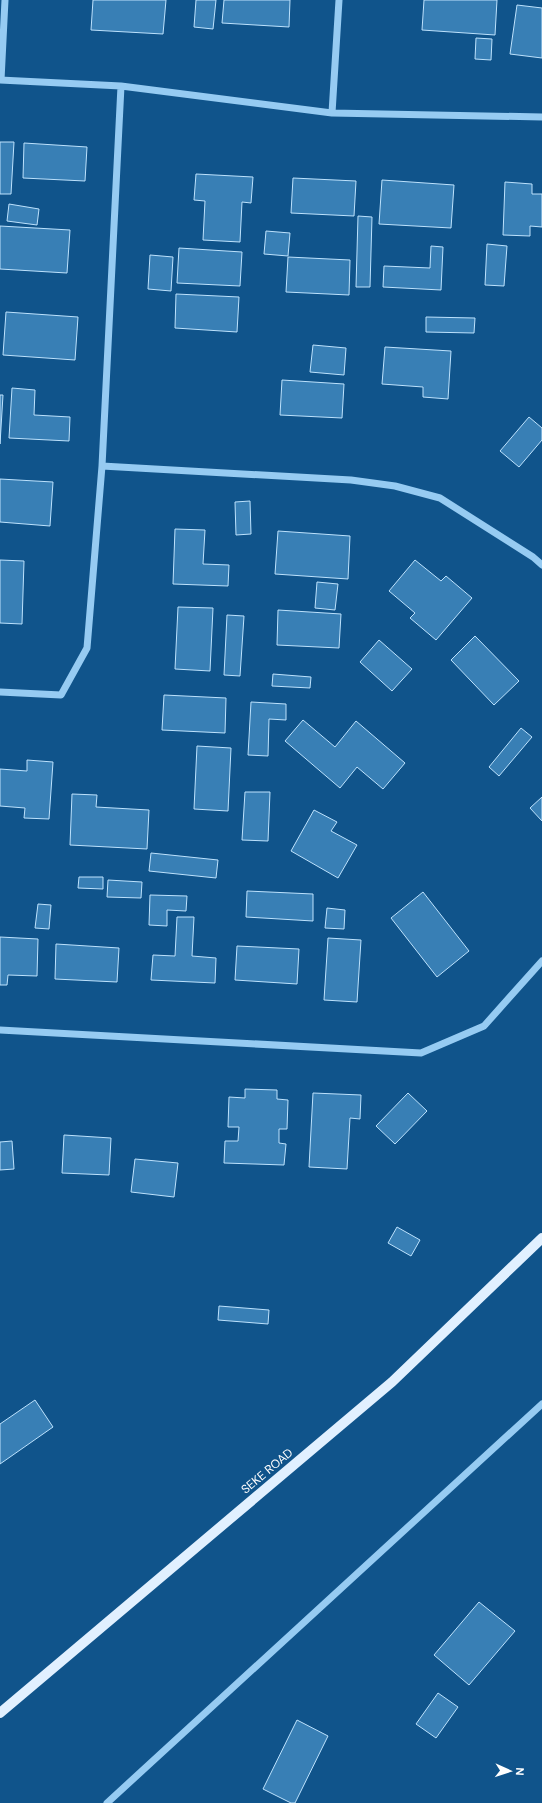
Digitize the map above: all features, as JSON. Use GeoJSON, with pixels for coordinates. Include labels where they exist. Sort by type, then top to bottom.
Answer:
{"type":"FeatureCollection","features":[{"type":"Feature","properties":{"kind":"main road","name":"SEKE ROAD"},"geometry":{"type":"LineString","coordinates":[[0,1712],[392,1382],[542,1238]]}},
{"type":"Feature","properties":{"kind":"street"},"geometry":{"type":"LineString","coordinates":[[5,0],[1,80],[121,86],[332,113],[542,117]]}},
{"type":"Feature","properties":{"kind":"street"},"geometry":{"type":"LineString","coordinates":[[332,113],[339,0]]}},
{"type":"Feature","properties":{"kind":"street"},"geometry":{"type":"LineString","coordinates":[[0,692],[60,695],[87,648],[102,466],[121,86]]}},
{"type":"Feature","properties":{"kind":"street"},"geometry":{"type":"LineString","coordinates":[[102,466],[351,480],[395,486],[440,498],[533,557],[542,565]]}},
{"type":"Feature","properties":{"kind":"street"},"geometry":{"type":"LineString","coordinates":[[0,1030],[421,1053],[484,1026],[542,961]]}},
{"type":"Feature","properties":{"kind":"street"},"geometry":{"type":"LineString","coordinates":[[107,1803],[542,1404]]}},
{"type":"Feature","properties":{"kind":"building"},"geometry":{"type":"Polygon","coordinates":[[[93,0],[166,0],[163,34],[91,30],[93,0]]]}},
{"type":"Feature","properties":{"kind":"building"},"geometry":{"type":"Polygon","coordinates":[[[196,0],[216,0],[213,29],[194,27],[196,0]]]}},
{"type":"Feature","properties":{"kind":"building"},"geometry":{"type":"Polygon","coordinates":[[[224,0],[290,0],[289,27],[222,23],[224,0]]]}},
{"type":"Feature","properties":{"kind":"building"},"geometry":{"type":"Polygon","coordinates":[[[424,0],[497,0],[495,35],[422,30],[424,0]]]}},
{"type":"Feature","properties":{"kind":"building"},"geometry":{"type":"Polygon","coordinates":[[[517,5],[542,8],[542,58],[510,54],[517,5]]]}},
{"type":"Feature","properties":{"kind":"building"},"geometry":{"type":"Polygon","coordinates":[[[476,38],[492,39],[491,60],[475,59],[476,38]]]}},
{"type":"Feature","properties":{"kind":"building"},"geometry":{"type":"Polygon","coordinates":[[[0,142],[14,142],[11,194],[0,194],[0,142]]]}},
{"type":"Feature","properties":{"kind":"building"},"geometry":{"type":"Polygon","coordinates":[[[24,143],[87,147],[85,181],[23,178],[24,143]]]}},
{"type":"Feature","properties":{"kind":"building"},"geometry":{"type":"Polygon","coordinates":[[[196,174],[253,177],[251,203],[242,202],[240,242],[203,240],[205,201],[194,200],[196,174]]]}},
{"type":"Feature","properties":{"kind":"building"},"geometry":{"type":"Polygon","coordinates":[[[293,178],[356,181],[354,216],[291,213],[293,178]]]}},
{"type":"Feature","properties":{"kind":"building"},"geometry":{"type":"Polygon","coordinates":[[[382,180],[454,185],[451,228],[379,224],[382,180]]]}},
{"type":"Feature","properties":{"kind":"building"},"geometry":{"type":"Polygon","coordinates":[[[505,182],[532,184],[532,194],[542,194],[542,227],[530,226],[530,236],[503,235],[505,182]]]}},
{"type":"Feature","properties":{"kind":"building"},"geometry":{"type":"Polygon","coordinates":[[[9,204],[39,209],[37,225],[7,221],[9,204]]]}},
{"type":"Feature","properties":{"kind":"building"},"geometry":{"type":"Polygon","coordinates":[[[358,216],[372,217],[370,287],[356,287],[358,216]]]}},
{"type":"Feature","properties":{"kind":"building"},"geometry":{"type":"Polygon","coordinates":[[[0,226],[70,230],[67,273],[0,269],[0,226]]]}},
{"type":"Feature","properties":{"kind":"building"},"geometry":{"type":"Polygon","coordinates":[[[266,231],[290,233],[288,256],[264,254],[266,231]]]}},
{"type":"Feature","properties":{"kind":"building"},"geometry":{"type":"Polygon","coordinates":[[[487,244],[507,246],[504,286],[485,285],[487,244]]]}},
{"type":"Feature","properties":{"kind":"building"},"geometry":{"type":"Polygon","coordinates":[[[431,246],[443,247],[441,290],[383,287],[384,266],[430,268],[431,246]]]}},
{"type":"Feature","properties":{"kind":"building"},"geometry":{"type":"Polygon","coordinates":[[[179,248],[242,252],[240,286],[177,283],[179,248]]]}},
{"type":"Feature","properties":{"kind":"building"},"geometry":{"type":"Polygon","coordinates":[[[150,255],[173,257],[171,291],[148,289],[150,255]]]}},
{"type":"Feature","properties":{"kind":"building"},"geometry":{"type":"Polygon","coordinates":[[[288,257],[350,260],[349,295],[286,292],[288,257]]]}},
{"type":"Feature","properties":{"kind":"building"},"geometry":{"type":"Polygon","coordinates":[[[176,294],[239,297],[237,332],[175,328],[176,294]]]}},
{"type":"Feature","properties":{"kind":"building"},"geometry":{"type":"Polygon","coordinates":[[[6,312],[78,317],[75,360],[3,355],[6,312]]]}},
{"type":"Feature","properties":{"kind":"building"},"geometry":{"type":"Polygon","coordinates":[[[426,317],[475,318],[474,333],[426,332],[426,317]]]}},
{"type":"Feature","properties":{"kind":"building"},"geometry":{"type":"Polygon","coordinates":[[[313,345],[346,348],[344,375],[310,372],[313,345]]]}},
{"type":"Feature","properties":{"kind":"building"},"geometry":{"type":"Polygon","coordinates":[[[385,347],[451,351],[448,399],[423,397],[423,387],[382,384],[385,347]]]}},
{"type":"Feature","properties":{"kind":"building"},"geometry":{"type":"Polygon","coordinates":[[[282,380],[344,384],[342,418],[280,415],[282,380]]]}},
{"type":"Feature","properties":{"kind":"building"},"geometry":{"type":"Polygon","coordinates":[[[12,388],[35,390],[34,415],[70,417],[69,441],[9,438],[12,388]]]}},
{"type":"Feature","properties":{"kind":"building"},"geometry":{"type":"Polygon","coordinates":[[[0,395],[3,395],[0,444],[0,395]]]}},
{"type":"Feature","properties":{"kind":"building"},"geometry":{"type":"Polygon","coordinates":[[[529,417],[542,428],[542,440],[519,467],[500,451],[529,417]]]}},
{"type":"Feature","properties":{"kind":"building"},"geometry":{"type":"Polygon","coordinates":[[[0,479],[53,482],[50,526],[0,522],[0,479]]]}},
{"type":"Feature","properties":{"kind":"building"},"geometry":{"type":"Polygon","coordinates":[[[250,501],[251,534],[236,535],[235,502],[250,501]]]}},
{"type":"Feature","properties":{"kind":"building"},"geometry":{"type":"Polygon","coordinates":[[[175,529],[205,530],[203,564],[229,565],[228,586],[173,584],[175,529]]]}},
{"type":"Feature","properties":{"kind":"building"},"geometry":{"type":"Polygon","coordinates":[[[278,531],[350,536],[348,579],[275,574],[278,531]]]}},
{"type":"Feature","properties":{"kind":"building"},"geometry":{"type":"Polygon","coordinates":[[[0,560],[24,561],[22,624],[0,623],[0,560]]]}},
{"type":"Feature","properties":{"kind":"building"},"geometry":{"type":"Polygon","coordinates":[[[415,560],[441,581],[446,576],[472,598],[436,640],[410,618],[415,613],[389,591],[415,560]]]}},
{"type":"Feature","properties":{"kind":"building"},"geometry":{"type":"Polygon","coordinates":[[[317,582],[338,584],[335,610],[315,608],[317,582]]]}},
{"type":"Feature","properties":{"kind":"building"},"geometry":{"type":"Polygon","coordinates":[[[178,607],[213,608],[210,671],[175,669],[178,607]]]}},
{"type":"Feature","properties":{"kind":"building"},"geometry":{"type":"Polygon","coordinates":[[[278,610],[341,614],[339,648],[277,645],[278,610]]]}},
{"type":"Feature","properties":{"kind":"building"},"geometry":{"type":"Polygon","coordinates":[[[227,615],[244,616],[240,676],[224,675],[227,615]]]}},
{"type":"Feature","properties":{"kind":"building"},"geometry":{"type":"Polygon","coordinates":[[[475,636],[519,681],[494,705],[451,660],[475,636]]]}},
{"type":"Feature","properties":{"kind":"building"},"geometry":{"type":"Polygon","coordinates":[[[379,640],[412,669],[392,691],[360,662],[379,640]]]}},
{"type":"Feature","properties":{"kind":"building"},"geometry":{"type":"Polygon","coordinates":[[[273,674],[311,677],[310,688],[272,686],[273,674]]]}},
{"type":"Feature","properties":{"kind":"building"},"geometry":{"type":"Polygon","coordinates":[[[164,695],[226,698],[225,733],[162,730],[164,695]]]}},
{"type":"Feature","properties":{"kind":"building"},"geometry":{"type":"Polygon","coordinates":[[[251,702],[286,704],[286,720],[269,719],[268,756],[248,755],[251,702]]]}},
{"type":"Feature","properties":{"kind":"building"},"geometry":{"type":"Polygon","coordinates":[[[303,720],[335,747],[356,721],[405,763],[383,789],[357,767],[340,788],[285,741],[303,720]]]}},
{"type":"Feature","properties":{"kind":"building"},"geometry":{"type":"Polygon","coordinates":[[[521,728],[532,737],[499,776],[489,767],[521,728]]]}},
{"type":"Feature","properties":{"kind":"building"},"geometry":{"type":"Polygon","coordinates":[[[197,746],[231,748],[228,811],[194,809],[197,746]]]}},
{"type":"Feature","properties":{"kind":"building"},"geometry":{"type":"Polygon","coordinates":[[[27,760],[53,762],[49,819],[24,818],[25,808],[0,806],[0,769],[27,771],[27,760]]]}},
{"type":"Feature","properties":{"kind":"building"},"geometry":{"type":"Polygon","coordinates":[[[245,792],[270,792],[268,841],[242,840],[245,792]]]}},
{"type":"Feature","properties":{"kind":"building"},"geometry":{"type":"Polygon","coordinates":[[[72,794],[97,795],[96,807],[149,810],[147,849],[70,845],[72,794]]]}},
{"type":"Feature","properties":{"kind":"building"},"geometry":{"type":"Polygon","coordinates":[[[542,797],[542,821],[530,808],[542,797]]]}},
{"type":"Feature","properties":{"kind":"building"},"geometry":{"type":"Polygon","coordinates":[[[314,810],[337,822],[331,831],[357,845],[338,878],[291,851],[314,810]]]}},
{"type":"Feature","properties":{"kind":"building"},"geometry":{"type":"Polygon","coordinates":[[[151,853],[218,860],[216,878],[149,871],[151,853]]]}},
{"type":"Feature","properties":{"kind":"building"},"geometry":{"type":"Polygon","coordinates":[[[79,877],[103,877],[103,889],[78,888],[79,877]]]}},
{"type":"Feature","properties":{"kind":"building"},"geometry":{"type":"Polygon","coordinates":[[[108,880],[142,882],[141,898],[107,897],[108,880]]]}},
{"type":"Feature","properties":{"kind":"building"},"geometry":{"type":"Polygon","coordinates":[[[247,891],[313,894],[313,921],[246,917],[247,891]]]}},
{"type":"Feature","properties":{"kind":"building"},"geometry":{"type":"Polygon","coordinates":[[[423,892],[469,951],[437,977],[391,918],[423,892]]]}},
{"type":"Feature","properties":{"kind":"building"},"geometry":{"type":"Polygon","coordinates":[[[150,895],[187,896],[186,911],[167,910],[167,926],[149,925],[150,895]]]}},
{"type":"Feature","properties":{"kind":"building"},"geometry":{"type":"Polygon","coordinates":[[[38,904],[51,905],[49,929],[35,928],[38,904]]]}},
{"type":"Feature","properties":{"kind":"building"},"geometry":{"type":"Polygon","coordinates":[[[327,908],[345,910],[344,929],[325,928],[327,908]]]}},
{"type":"Feature","properties":{"kind":"building"},"geometry":{"type":"Polygon","coordinates":[[[177,917],[194,917],[192,956],[216,958],[215,983],[151,980],[153,955],[175,956],[177,917]]]}},
{"type":"Feature","properties":{"kind":"building"},"geometry":{"type":"Polygon","coordinates":[[[0,937],[38,939],[37,976],[8,975],[7,985],[0,985],[0,937]]]}},
{"type":"Feature","properties":{"kind":"building"},"geometry":{"type":"Polygon","coordinates":[[[328,938],[361,940],[357,1002],[324,1000],[328,938]]]}},
{"type":"Feature","properties":{"kind":"building"},"geometry":{"type":"Polygon","coordinates":[[[56,944],[119,948],[117,982],[55,979],[56,944]]]}},
{"type":"Feature","properties":{"kind":"building"},"geometry":{"type":"Polygon","coordinates":[[[237,946],[299,949],[297,984],[235,980],[237,946]]]}},
{"type":"Feature","properties":{"kind":"building"},"geometry":{"type":"Polygon","coordinates":[[[245,1089],[277,1090],[277,1099],[288,1100],[287,1129],[279,1129],[279,1143],[286,1144],[284,1165],[224,1163],[225,1141],[238,1141],[239,1127],[228,1127],[229,1097],[245,1098],[245,1089]]]}},
{"type":"Feature","properties":{"kind":"building"},"geometry":{"type":"Polygon","coordinates":[[[313,1093],[361,1095],[360,1119],[350,1118],[347,1169],[309,1167],[313,1093]]]}},
{"type":"Feature","properties":{"kind":"building"},"geometry":{"type":"Polygon","coordinates":[[[408,1093],[427,1111],[395,1144],[376,1126],[408,1093]]]}},
{"type":"Feature","properties":{"kind":"building"},"geometry":{"type":"Polygon","coordinates":[[[64,1135],[111,1138],[109,1175],[62,1173],[64,1135]]]}},
{"type":"Feature","properties":{"kind":"building"},"geometry":{"type":"Polygon","coordinates":[[[12,1141],[14,1169],[0,1170],[0,1142],[12,1141]]]}},
{"type":"Feature","properties":{"kind":"building"},"geometry":{"type":"Polygon","coordinates":[[[135,1159],[178,1163],[174,1197],[131,1192],[135,1159]]]}},
{"type":"Feature","properties":{"kind":"building"},"geometry":{"type":"Polygon","coordinates":[[[397,1227],[420,1240],[411,1256],[388,1243],[397,1227]]]}},
{"type":"Feature","properties":{"kind":"building"},"geometry":{"type":"Polygon","coordinates":[[[219,1306],[269,1310],[268,1324],[218,1320],[219,1306]]]}},
{"type":"Feature","properties":{"kind":"building"},"geometry":{"type":"Polygon","coordinates":[[[35,1400],[53,1427],[0,1464],[0,1424],[35,1400]]]}},
{"type":"Feature","properties":{"kind":"building"},"geometry":{"type":"Polygon","coordinates":[[[479,1602],[515,1631],[469,1685],[434,1655],[479,1602]]]}},
{"type":"Feature","properties":{"kind":"building"},"geometry":{"type":"Polygon","coordinates":[[[438,1693],[458,1707],[436,1738],[416,1724],[438,1693]]]}},
{"type":"Feature","properties":{"kind":"building"},"geometry":{"type":"Polygon","coordinates":[[[297,1720],[328,1736],[295,1803],[291,1803],[263,1789],[297,1720]]]}}]}
